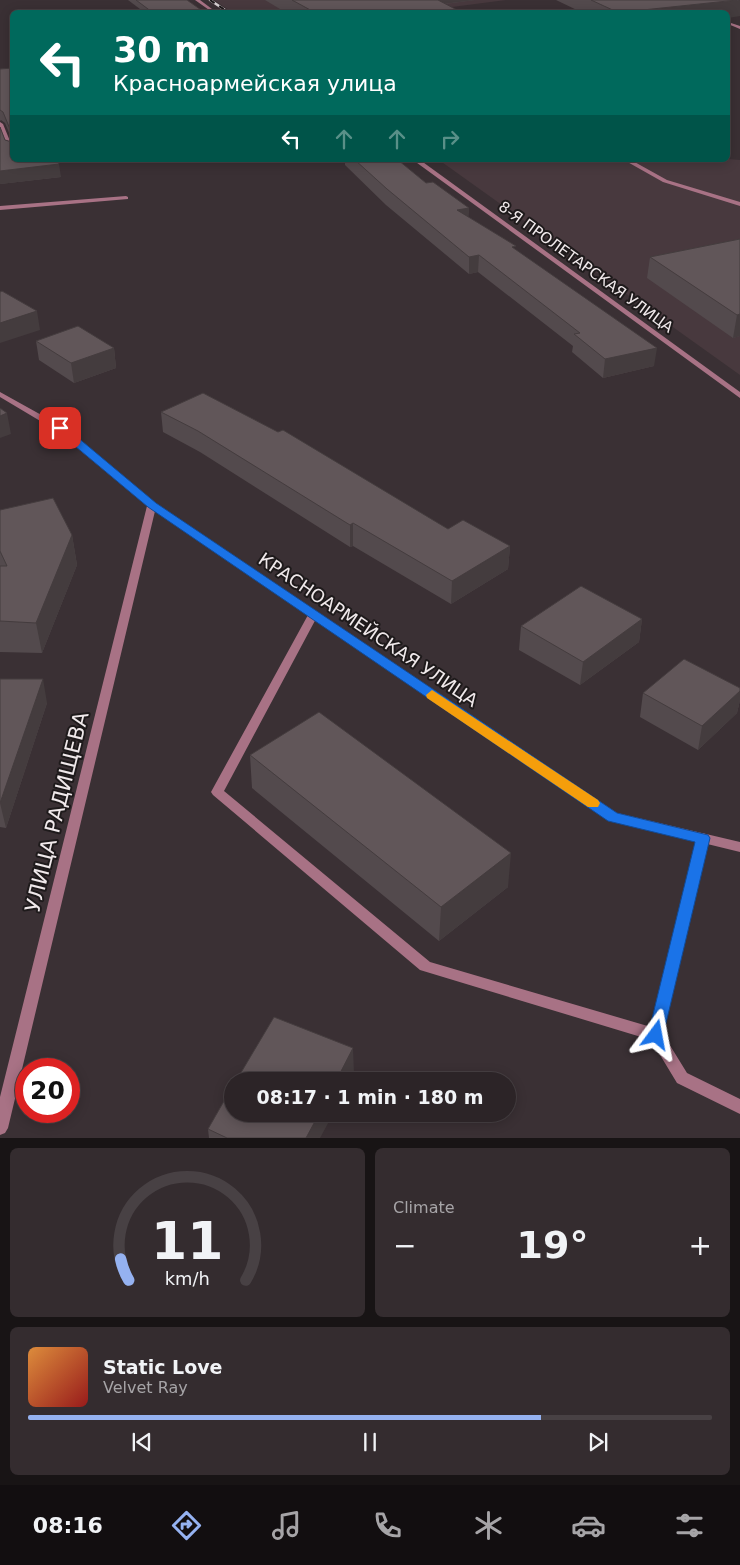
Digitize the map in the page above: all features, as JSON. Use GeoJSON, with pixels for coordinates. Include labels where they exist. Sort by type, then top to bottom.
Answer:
{"type":"FeatureCollection","features":[{"type":"Feature","properties":{"kind":"street"},"geometry":{"type":"LineString","coordinates":[[197,0],[211,10]]}},
{"type":"Feature","properties":{"kind":"street"},"geometry":{"type":"LineString","coordinates":[[0,124],[10,146]]}},
{"type":"Feature","properties":{"kind":"street","name":"8-Я ПРОЛЕТАРСКАЯ УЛИЦА"},"geometry":{"type":"LineString","coordinates":[[419,162],[740,396]]}},
{"type":"Feature","properties":{"kind":"street"},"geometry":{"type":"LineString","coordinates":[[631,162],[665,181],[740,204]]}},
{"type":"Feature","properties":{"kind":"street"},"geometry":{"type":"LineString","coordinates":[[0,208],[126,198]]}},
{"type":"Feature","properties":{"kind":"street","name":"КРАСНОАРМЕЙСКАЯ УЛИЦА"},"geometry":{"type":"LineString","coordinates":[[0,394],[60,428],[152,505],[613,817],[740,847]]}},
{"type":"Feature","properties":{"kind":"street","name":"УЛИЦА РАДИЩЕВА"},"geometry":{"type":"LineString","coordinates":[[0,1128],[152,505]]}},
{"type":"Feature","properties":{"kind":"street"},"geometry":{"type":"LineString","coordinates":[[313,614],[216,792],[425,966],[656,1035],[682,1078],[740,1106]]}},
{"type":"Feature","properties":{"kind":"street"},"geometry":{"type":"LineString","coordinates":[[656,1035],[703,838]]}},
{"type":"Feature","properties":{"kind":"shaded area"},"geometry":{"type":"Polygon","coordinates":[[[214,0],[506,0],[429,10],[229,10],[214,0]]]}},
{"type":"Feature","properties":{"kind":"shaded area"},"geometry":{"type":"Polygon","coordinates":[[[730,159],[740,160],[740,375],[442,162],[730,162],[730,159]]]}},
{"type":"Feature","properties":{"kind":"building"},"geometry":{"type":"Polygon","coordinates":[[[136,0],[187,0],[201,10],[149,10],[136,0]]]}},
{"type":"Feature","properties":{"kind":"building"},"geometry":{"type":"Polygon","coordinates":[[[292,0],[438,0],[457,10],[310,10],[292,0]]]}},
{"type":"Feature","properties":{"kind":"building"},"geometry":{"type":"Polygon","coordinates":[[[591,0],[737,0],[643,10],[613,10],[591,0]]]}},
{"type":"Feature","properties":{"kind":"building"},"geometry":{"type":"Polygon","coordinates":[[[10,68],[10,129],[3,112],[0,110],[0,69],[10,68]]]}},
{"type":"Feature","properties":{"kind":"building"},"geometry":{"type":"Polygon","coordinates":[[[0,127],[5,140],[10,141],[10,162],[58,162],[59,164],[0,171],[0,127]]]}},
{"type":"Feature","properties":{"kind":"building"},"geometry":{"type":"Polygon","coordinates":[[[357,162],[400,162],[426,183],[433,182],[469,208],[457,210],[516,246],[512,247],[657,348],[605,359],[574,334],[580,333],[479,255],[469,257],[357,162]]]}},
{"type":"Feature","properties":{"kind":"building"},"geometry":{"type":"Polygon","coordinates":[[[740,239],[740,314],[737,315],[650,257],[740,239]]]}},
{"type":"Feature","properties":{"kind":"building"},"geometry":{"type":"Polygon","coordinates":[[[2,291],[37,311],[0,323],[0,292],[2,291]]]}},
{"type":"Feature","properties":{"kind":"building"},"geometry":{"type":"Polygon","coordinates":[[[78,326],[114,348],[71,363],[36,341],[78,326]]]}},
{"type":"Feature","properties":{"kind":"building"},"geometry":{"type":"Polygon","coordinates":[[[203,393],[278,432],[283,430],[448,529],[463,520],[510,546],[452,581],[353,523],[350,525],[198,431],[161,412],[203,393]]]}},
{"type":"Feature","properties":{"kind":"building"},"geometry":{"type":"Polygon","coordinates":[[[0,408],[7,413],[0,416],[0,408]]]}},
{"type":"Feature","properties":{"kind":"building"},"geometry":{"type":"Polygon","coordinates":[[[53,498],[72,535],[36,623],[0,621],[0,566],[7,566],[0,551],[0,510],[53,498]]]}},
{"type":"Feature","properties":{"kind":"building"},"geometry":{"type":"Polygon","coordinates":[[[581,586],[642,619],[583,662],[521,626],[581,586]]]}},
{"type":"Feature","properties":{"kind":"building"},"geometry":{"type":"Polygon","coordinates":[[[684,659],[740,688],[740,691],[702,726],[643,693],[684,659]]]}},
{"type":"Feature","properties":{"kind":"building"},"geometry":{"type":"Polygon","coordinates":[[[0,679],[43,679],[0,803],[0,679]]]}},
{"type":"Feature","properties":{"kind":"building"},"geometry":{"type":"Polygon","coordinates":[[[319,712],[511,853],[441,907],[250,755],[319,712]]]}},
{"type":"Feature","properties":{"kind":"building"},"geometry":{"type":"Polygon","coordinates":[[[274,1017],[353,1048],[341,1072],[241,1072],[274,1017]]]}},
{"type":"Feature","properties":{"kind":"building"},"geometry":{"type":"Polygon","coordinates":[[[224,1101],[224,1122],[315,1122],[306,1138],[227,1138],[208,1129],[224,1101]]]}},
{"type":"Feature","properties":{"kind":"railway"},"geometry":{"type":"LineString","coordinates":[[210,0],[225,10]]}},
{"type":"Feature","properties":{"kind":"slow traffic"},"geometry":{"type":"LineString","coordinates":[[432,695],[593,803]]}},
{"type":"Feature","properties":{"kind":"route"},"geometry":{"type":"LineString","coordinates":[[60,428],[152,505],[613,817],[703,838],[656,1035]]}}]}
